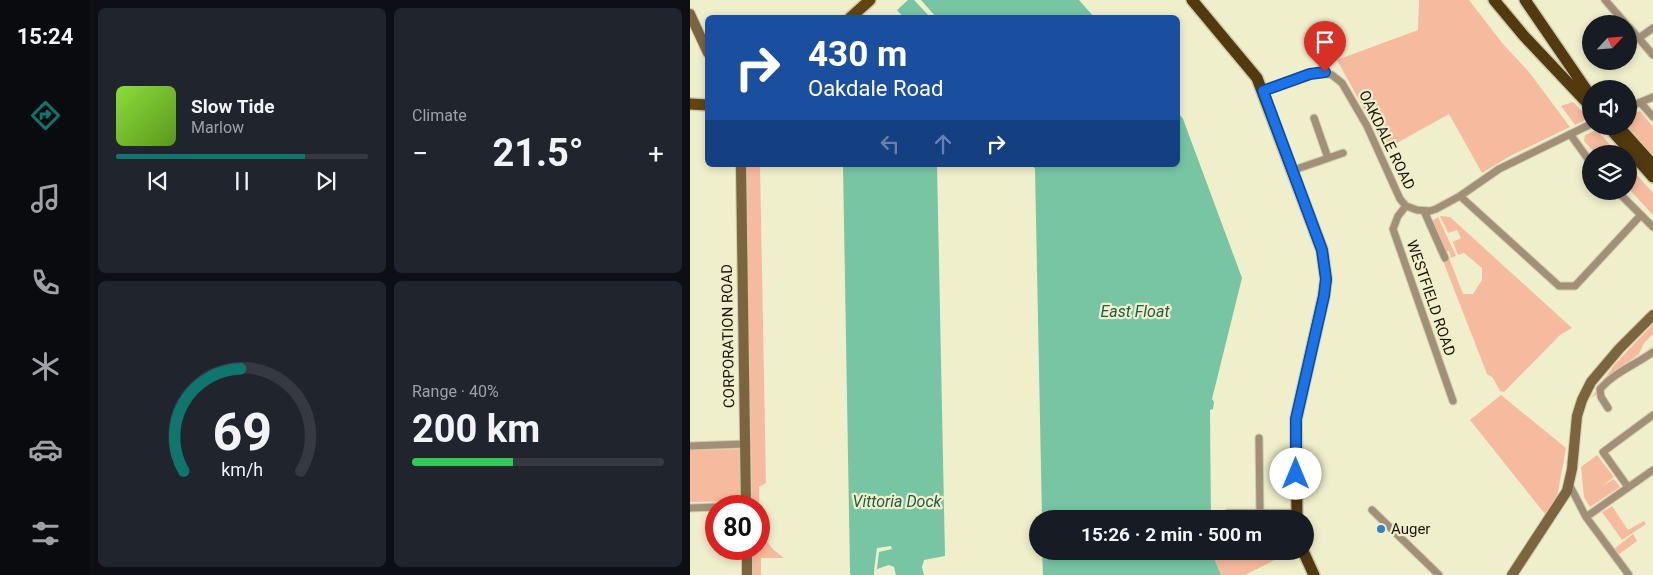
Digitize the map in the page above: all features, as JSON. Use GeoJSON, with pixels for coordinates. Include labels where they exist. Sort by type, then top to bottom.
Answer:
{"type":"FeatureCollection","features":[{"type":"Feature","properties":{"kind":"highway"},"geometry":{"type":"LineString","coordinates":[[1192,0],[1242,57],[1257,78],[1322,250],[1326,279],[1324,296],[1296,419],[1297,510]]}},
{"type":"Feature","properties":{"kind":"highway"},"geometry":{"type":"LineString","coordinates":[[1494,0],[1524,36],[1582,97]]}},
{"type":"Feature","properties":{"kind":"highway"},"geometry":{"type":"LineString","coordinates":[[1525,0],[1582,83]]}},
{"type":"Feature","properties":{"kind":"highway"},"geometry":{"type":"LineString","coordinates":[[1616,135],[1653,177]]}},
{"type":"Feature","properties":{"kind":"highway"},"geometry":{"type":"LineString","coordinates":[[1626,135],[1653,165]]}},
{"type":"Feature","properties":{"kind":"highway"},"geometry":{"type":"LineString","coordinates":[[1307,560],[1314,575]]}},
{"type":"Feature","properties":{"kind":"main road"},"geometry":{"type":"LineString","coordinates":[[853,15],[870,0]]}},
{"type":"Feature","properties":{"kind":"main road"},"geometry":{"type":"LineString","coordinates":[[690,14],[705,46]]}},
{"type":"Feature","properties":{"kind":"main road"},"geometry":{"type":"LineString","coordinates":[[692,103],[705,100]]}},
{"type":"Feature","properties":{"kind":"main road"},"geometry":{"type":"LineString","coordinates":[[692,103],[705,105]]}},
{"type":"Feature","properties":{"kind":"main road","name":"CORPORATION ROAD"},"geometry":{"type":"LineString","coordinates":[[740,167],[746,495]]}},
{"type":"Feature","properties":{"kind":"main road"},"geometry":{"type":"LineString","coordinates":[[1512,575],[1564,496],[1569,483],[1577,416],[1582,400],[1603,368],[1653,315]]}},
{"type":"Feature","properties":{"kind":"main road"},"geometry":{"type":"LineString","coordinates":[[747,560],[747,575]]}},
{"type":"Feature","properties":{"kind":"street"},"geometry":{"type":"LineString","coordinates":[[1605,0],[1618,15]]}},
{"type":"Feature","properties":{"kind":"street"},"geometry":{"type":"LineString","coordinates":[[1653,28],[1639,38],[1653,55]]}},
{"type":"Feature","properties":{"kind":"street","name":"OAKDALE ROAD"},"geometry":{"type":"LineString","coordinates":[[1263,91],[1318,72],[1325,72],[1338,78],[1367,126],[1395,190],[1406,206],[1424,211]]}},
{"type":"Feature","properties":{"kind":"street"},"geometry":{"type":"LineString","coordinates":[[1637,104],[1653,97]]}},
{"type":"Feature","properties":{"kind":"street"},"geometry":{"type":"LineString","coordinates":[[1641,103],[1653,117]]}},
{"type":"Feature","properties":{"kind":"street"},"geometry":{"type":"LineString","coordinates":[[1314,118],[1328,158]]}},
{"type":"Feature","properties":{"kind":"street"},"geometry":{"type":"LineString","coordinates":[[1445,258],[1424,211],[1436,209],[1460,196],[1499,169],[1582,128]]}},
{"type":"Feature","properties":{"kind":"street"},"geometry":{"type":"LineString","coordinates":[[1570,134],[1582,151]]}},
{"type":"Feature","properties":{"kind":"street"},"geometry":{"type":"LineString","coordinates":[[1291,170],[1343,153]]}},
{"type":"Feature","properties":{"kind":"street"},"geometry":{"type":"LineString","coordinates":[[1460,196],[1559,286],[1567,288],[1575,286],[1640,216]]}},
{"type":"Feature","properties":{"kind":"street"},"geometry":{"type":"LineString","coordinates":[[1625,200],[1653,227]]}},
{"type":"Feature","properties":{"kind":"street","name":"WESTFIELD ROAD"},"geometry":{"type":"LineString","coordinates":[[1406,206],[1398,216],[1392,229],[1453,402]]}},
{"type":"Feature","properties":{"kind":"street"},"geometry":{"type":"LineString","coordinates":[[1608,408],[1601,398],[1600,390],[1607,381],[1653,352]]}},
{"type":"Feature","properties":{"kind":"street"},"geometry":{"type":"LineString","coordinates":[[1628,488],[1603,452],[1653,415]]}},
{"type":"Feature","properties":{"kind":"street"},"geometry":{"type":"LineString","coordinates":[[1258,438],[1260,510]]}},
{"type":"Feature","properties":{"kind":"street"},"geometry":{"type":"LineString","coordinates":[[690,446],[745,444]]}},
{"type":"Feature","properties":{"kind":"street"},"geometry":{"type":"LineString","coordinates":[[1586,517],[1653,470]]}},
{"type":"Feature","properties":{"kind":"street"},"geometry":{"type":"LineString","coordinates":[[1569,483],[1586,517],[1628,575]]}},
{"type":"Feature","properties":{"kind":"street"},"geometry":{"type":"LineString","coordinates":[[690,508],[705,507]]}},
{"type":"Feature","properties":{"kind":"street"},"geometry":{"type":"LineString","coordinates":[[1372,510],[1439,575]]}},
{"type":"Feature","properties":{"kind":"shaded area"},"geometry":{"type":"Polygon","coordinates":[[[1419,0],[1469,0],[1503,44],[1529,72],[1570,127],[1510,156],[1482,173],[1449,114],[1397,143],[1394,150],[1389,151],[1337,60],[1418,30],[1419,0]]]}},
{"type":"Feature","properties":{"kind":"shaded area"},"geometry":{"type":"Polygon","coordinates":[[[1573,102],[1582,111],[1582,122],[1575,125],[1561,106],[1573,102]]]}},
{"type":"Feature","properties":{"kind":"shaded area"},"geometry":{"type":"Polygon","coordinates":[[[1640,111],[1653,127],[1653,158],[1632,135],[1637,135],[1637,112],[1640,111]]]}},
{"type":"Feature","properties":{"kind":"shaded area"},"geometry":{"type":"Polygon","coordinates":[[[1585,135],[1601,135],[1610,145],[1588,145],[1584,141],[1585,135]]]}},
{"type":"Feature","properties":{"kind":"shaded area"},"geometry":{"type":"Polygon","coordinates":[[[746,167],[760,167],[766,483],[759,487],[759,495],[752,495],[746,167]]]}},
{"type":"Feature","properties":{"kind":"shaded area"},"geometry":{"type":"Polygon","coordinates":[[[1637,175],[1653,193],[1653,215],[1637,198],[1637,175]]]}},
{"type":"Feature","properties":{"kind":"shaded area"},"geometry":{"type":"Polygon","coordinates":[[[1440,216],[1450,217],[1572,328],[1560,335],[1504,392],[1500,391],[1493,378],[1487,374],[1443,261],[1449,258],[1463,294],[1473,294],[1482,280],[1482,268],[1464,253],[1458,255],[1453,242],[1461,238],[1457,230],[1448,233],[1440,216]]]}},
{"type":"Feature","properties":{"kind":"shaded area"},"geometry":{"type":"Polygon","coordinates":[[[1438,217],[1456,256],[1451,258],[1449,251],[1445,252],[1432,221],[1438,217]]]}},
{"type":"Feature","properties":{"kind":"shaded area"},"geometry":{"type":"Polygon","coordinates":[[[1653,324],[1653,334],[1644,343],[1639,354],[1607,378],[1596,395],[1591,398],[1615,364],[1653,324]]]}},
{"type":"Feature","properties":{"kind":"shaded area"},"geometry":{"type":"Polygon","coordinates":[[[1501,395],[1566,448],[1557,497],[1545,514],[1470,420],[1501,395]]]}},
{"type":"Feature","properties":{"kind":"shaded area"},"geometry":{"type":"Polygon","coordinates":[[[740,449],[741,495],[705,495],[705,502],[690,502],[690,450],[740,449]]]}},
{"type":"Feature","properties":{"kind":"shaded area"},"geometry":{"type":"Polygon","coordinates":[[[1597,455],[1614,477],[1602,486],[1614,479],[1620,487],[1590,507],[1584,497],[1581,467],[1597,455]]]}},
{"type":"Feature","properties":{"kind":"shaded area"},"geometry":{"type":"Polygon","coordinates":[[[1612,506],[1628,530],[1644,521],[1646,524],[1622,540],[1602,512],[1612,506]]]}},
{"type":"Feature","properties":{"kind":"shaded area"},"geometry":{"type":"Polygon","coordinates":[[[1633,534],[1637,541],[1618,555],[1614,549],[1633,534]]]}},
{"type":"Feature","properties":{"kind":"shaded area"},"geometry":{"type":"Polygon","coordinates":[[[770,545],[774,550],[784,558],[770,558],[770,545]]]}},
{"type":"Feature","properties":{"kind":"shaded area"},"geometry":{"type":"Polygon","coordinates":[[[753,560],[761,560],[761,575],[753,575],[753,560]]]}},
{"type":"Feature","properties":{"kind":"shaded area"},"geometry":{"type":"Polygon","coordinates":[[[1215,560],[1275,560],[1245,575],[1221,575],[1215,560]]]}},
{"type":"Feature","properties":{"kind":"water"},"geometry":{"type":"Polygon","coordinates":[[[908,0],[1079,0],[1092,15],[901,15],[897,10],[908,0]]]}},
{"type":"Feature","properties":{"kind":"water","name":"East Float"},"geometry":{"type":"Polygon","coordinates":[[[1180,115],[1242,278],[1212,399],[1214,402],[1213,409],[1210,410],[1211,510],[1042,510],[1034,167],[1180,167],[1180,115]]]}},
{"type":"Feature","properties":{"kind":"water","name":"Vittoria Dock"},"geometry":{"type":"Polygon","coordinates":[[[843,167],[937,167],[945,556],[924,560],[922,567],[924,575],[896,575],[894,567],[889,565],[874,570],[874,575],[851,575],[843,167]]]}},
{"type":"Feature","properties":{"kind":"water"},"geometry":{"type":"Polygon","coordinates":[[[1042,560],[1215,560],[1221,575],[1043,575],[1042,560]]]}},
{"type":"Feature","properties":{"kind":"pier"},"geometry":{"type":"Polygon","coordinates":[[[914,0],[921,0],[934,15],[928,15],[914,0]]]}},
{"type":"Feature","properties":{"kind":"pier"},"geometry":{"type":"Polygon","coordinates":[[[891,546],[892,549],[879,552],[877,569],[874,570],[877,548],[891,546]]]}},
{"type":"Feature","properties":{"kind":"place","name":"Auger"},"geometry":{"type":"Point","coordinates":[1381,529]}},
{"type":"Feature","properties":{"kind":"route"},"geometry":{"type":"LineString","coordinates":[[1296,474],[1296,419],[1324,296],[1326,279],[1322,250],[1263,91],[1310,74],[1325,72]]}}]}
